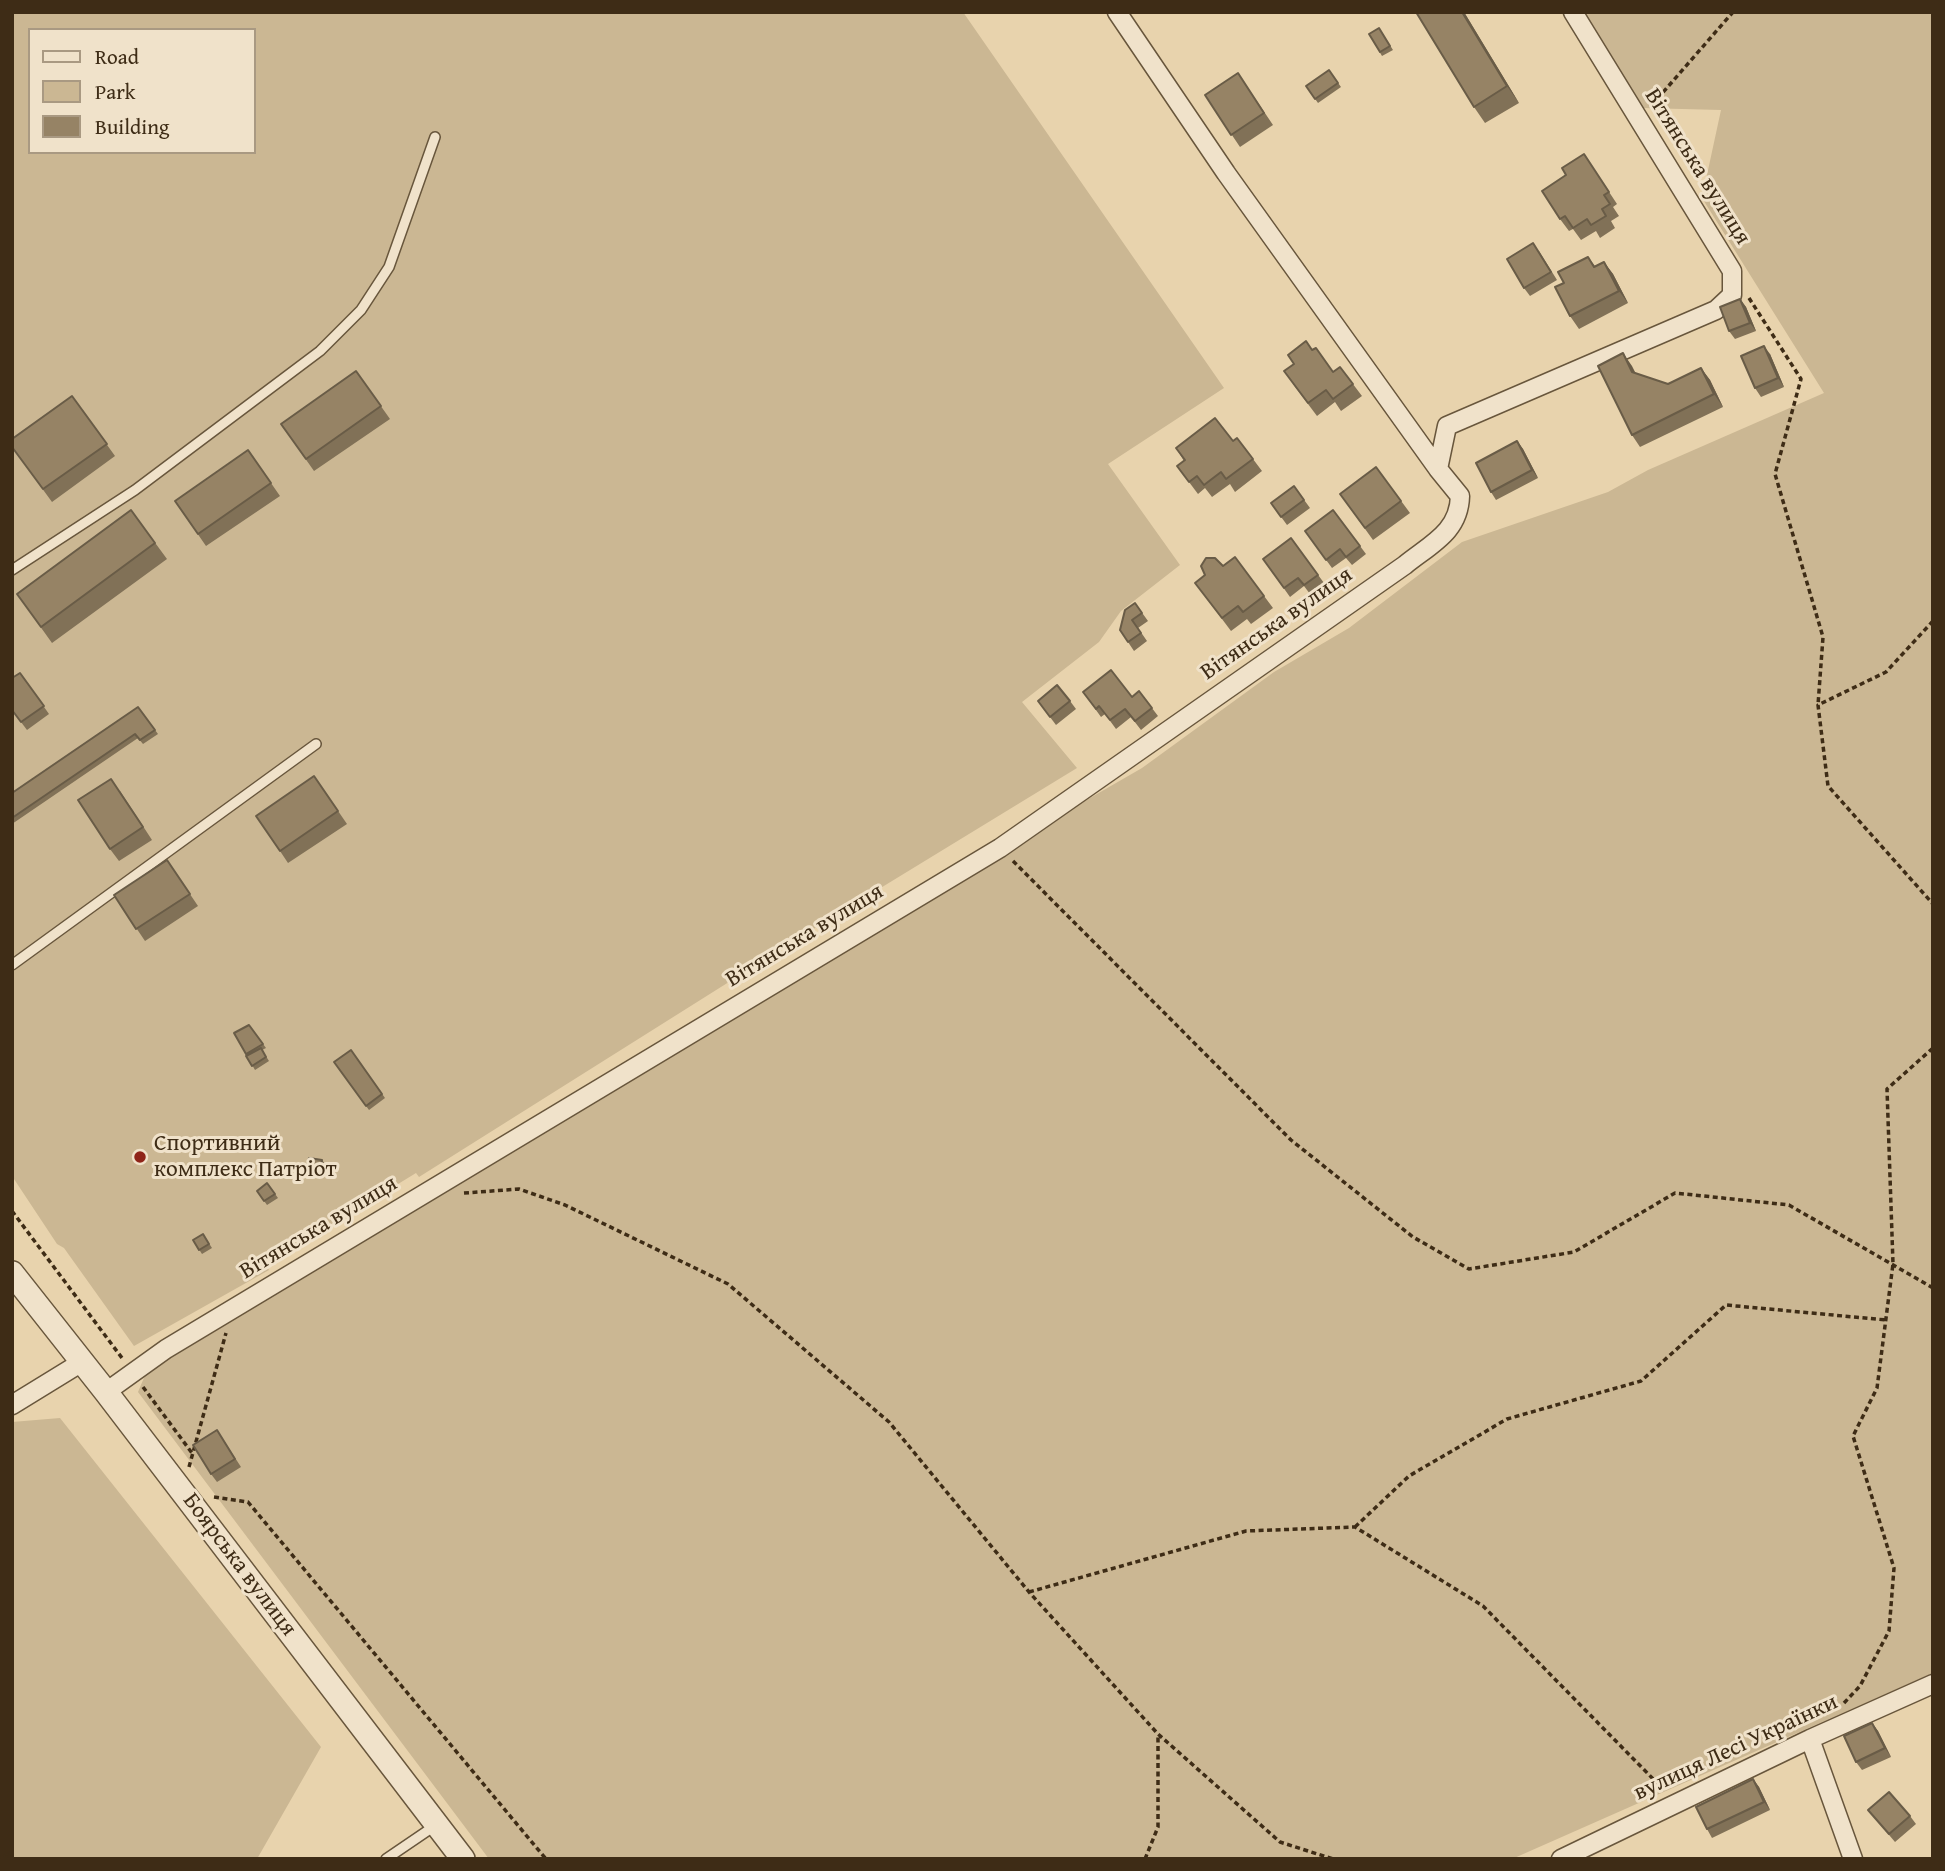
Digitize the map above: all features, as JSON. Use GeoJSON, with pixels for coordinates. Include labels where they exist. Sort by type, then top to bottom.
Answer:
{"type":"FeatureCollection","features":[{"type":"Feature","properties":{"kind":"street","name":"Вітянська вулиця"},"geometry":{"type":"LineString","coordinates":[[107,1392],[166,1349],[1000,848],[1405,565],[1451,528],[1460,512],[1460,496],[1227,173],[1117,12]]}},
{"type":"Feature","properties":{"kind":"street","name":"Вітянська вулиця"},"geometry":{"type":"LineString","coordinates":[[1438,469],[1447,426],[1716,310],[1732,295],[1732,271],[1573,12]]}},
{"type":"Feature","properties":{"kind":"street","name":"Боярська вулиця"},"geometry":{"type":"LineString","coordinates":[[12,1273],[107,1392],[463,1859]]}},
{"type":"Feature","properties":{"kind":"street"},"geometry":{"type":"LineString","coordinates":[[12,1405],[82,1362]]}},
{"type":"Feature","properties":{"kind":"street","name":"вулиця Лесі Українки"},"geometry":{"type":"LineString","coordinates":[[1561,1859],[1810,1739],[1933,1684]]}},
{"type":"Feature","properties":{"kind":"street"},"geometry":{"type":"LineString","coordinates":[[1810,1739],[1853,1859]]}},
{"type":"Feature","properties":{"kind":"lane"},"geometry":{"type":"LineString","coordinates":[[12,570],[135,490],[320,351],[361,310],[389,267],[435,137]]}},
{"type":"Feature","properties":{"kind":"lane"},"geometry":{"type":"LineString","coordinates":[[12,965],[316,744]]}},
{"type":"Feature","properties":{"kind":"lane"},"geometry":{"type":"LineString","coordinates":[[386,1859],[438,1825]]}},
{"type":"Feature","properties":{"kind":"path"},"geometry":{"type":"LineString","coordinates":[[1639,120],[1732,12]]}},
{"type":"Feature","properties":{"kind":"path"},"geometry":{"type":"LineString","coordinates":[[1732,271],[1801,379],[1776,474],[1823,637],[1818,705],[1828,786],[1933,904]]}},
{"type":"Feature","properties":{"kind":"path"},"geometry":{"type":"LineString","coordinates":[[1818,705],[1886,672],[1933,621]]}},
{"type":"Feature","properties":{"kind":"path"},"geometry":{"type":"LineString","coordinates":[[1000,848],[1291,1140],[1413,1237],[1469,1269],[1574,1252],[1675,1194],[1788,1205],[1933,1288]]}},
{"type":"Feature","properties":{"kind":"path"},"geometry":{"type":"LineString","coordinates":[[1836,1711],[1860,1686],[1889,1631],[1894,1568],[1853,1436],[1877,1388],[1893,1264],[1887,1089],[1933,1048]]}},
{"type":"Feature","properties":{"kind":"path"},"geometry":{"type":"LineString","coordinates":[[431,1189],[459,1193],[519,1189],[565,1205],[728,1284],[889,1422],[1029,1592],[1158,1734],[1280,1842],[1333,1859]]}},
{"type":"Feature","properties":{"kind":"path"},"geometry":{"type":"LineString","coordinates":[[12,1211],[192,1453]]}},
{"type":"Feature","properties":{"kind":"path"},"geometry":{"type":"LineString","coordinates":[[1355,1527],[1409,1476],[1507,1419],[1641,1381],[1726,1305],[1886,1320]]}},
{"type":"Feature","properties":{"kind":"path"},"geometry":{"type":"LineString","coordinates":[[234,1308],[183,1492],[248,1502],[546,1859]]}},
{"type":"Feature","properties":{"kind":"path"},"geometry":{"type":"LineString","coordinates":[[1029,1592],[1246,1531],[1355,1527],[1483,1606],[1676,1803]]}},
{"type":"Feature","properties":{"kind":"path"},"geometry":{"type":"LineString","coordinates":[[1145,1859],[1158,1827],[1158,1734]]}},
{"type":"Feature","properties":{"kind":"green space"},"geometry":{"type":"Polygon","coordinates":[[[12,12],[963,12],[1224,388],[1108,464],[1180,565],[1121,611],[1099,642],[1022,702],[1077,768],[802,936],[419,1177],[416,1173],[266,1265],[269,1270],[134,1346],[64,1248],[57,1244],[12,1176],[12,12]]]}},
{"type":"Feature","properties":{"kind":"green space"},"geometry":{"type":"Polygon","coordinates":[[[1583,12],[1933,12],[1933,1673],[1512,1859],[489,1859],[138,1392],[157,1347],[648,1053],[1142,768],[1274,672],[1349,628],[1462,542],[1608,492],[1648,470],[1824,393],[1702,198],[1721,110],[1643,108],[1583,12]]]}},
{"type":"Feature","properties":{"kind":"green space"},"geometry":{"type":"Polygon","coordinates":[[[60,1418],[321,1747],[257,1859],[12,1859],[12,1422],[60,1418]]]}},
{"type":"Feature","properties":{"kind":"building"},"geometry":{"type":"Polygon","coordinates":[[[1416,12],[1462,12],[1507,86],[1474,107],[1416,12]]]}},
{"type":"Feature","properties":{"kind":"building"},"geometry":{"type":"Polygon","coordinates":[[[1379,28],[1390,46],[1380,52],[1369,34],[1379,28]]]}},
{"type":"Feature","properties":{"kind":"building"},"geometry":{"type":"Polygon","coordinates":[[[1329,70],[1338,83],[1315,99],[1306,86],[1329,70]]]}},
{"type":"Feature","properties":{"kind":"building"},"geometry":{"type":"Polygon","coordinates":[[[1238,73],[1264,113],[1231,135],[1205,95],[1238,73]]]}},
{"type":"Feature","properties":{"kind":"building"},"geometry":{"type":"Polygon","coordinates":[[[1584,154],[1609,192],[1604,195],[1610,204],[1602,209],[1606,216],[1591,225],[1587,219],[1573,228],[1565,216],[1560,219],[1542,191],[1566,175],[1562,168],[1584,154]]]}},
{"type":"Feature","properties":{"kind":"building"},"geometry":{"type":"Polygon","coordinates":[[[1533,243],[1551,272],[1524,288],[1507,259],[1533,243]]]}},
{"type":"Feature","properties":{"kind":"building"},"geometry":{"type":"Polygon","coordinates":[[[1588,257],[1594,267],[1604,262],[1619,291],[1570,316],[1555,287],[1564,283],[1558,272],[1588,257]]]}},
{"type":"Feature","properties":{"kind":"building"},"geometry":{"type":"Polygon","coordinates":[[[1740,299],[1750,323],[1729,331],[1720,307],[1740,299]]]}},
{"type":"Feature","properties":{"kind":"building"},"geometry":{"type":"Polygon","coordinates":[[[1306,341],[1312,350],[1316,348],[1333,372],[1340,367],[1353,384],[1333,399],[1326,390],[1308,403],[1284,371],[1294,364],[1288,355],[1306,341]]]}},
{"type":"Feature","properties":{"kind":"building"},"geometry":{"type":"Polygon","coordinates":[[[1764,346],[1778,378],[1755,388],[1741,356],[1764,346]]]}},
{"type":"Feature","properties":{"kind":"building"},"geometry":{"type":"Polygon","coordinates":[[[1623,353],[1632,372],[1668,384],[1701,368],[1714,394],[1632,435],[1598,366],[1623,353]]]}},
{"type":"Feature","properties":{"kind":"building"},"geometry":{"type":"Polygon","coordinates":[[[356,371],[381,406],[306,459],[281,424],[356,371]]]}},
{"type":"Feature","properties":{"kind":"building"},"geometry":{"type":"Polygon","coordinates":[[[72,396],[107,444],[43,489],[12,447],[12,439],[72,396]]]}},
{"type":"Feature","properties":{"kind":"building"},"geometry":{"type":"Polygon","coordinates":[[[1215,418],[1233,441],[1237,438],[1253,459],[1226,479],[1221,472],[1204,485],[1197,476],[1189,482],[1177,466],[1185,460],[1176,448],[1215,418]]]}},
{"type":"Feature","properties":{"kind":"building"},"geometry":{"type":"Polygon","coordinates":[[[1517,441],[1532,470],[1491,492],[1476,463],[1517,441]]]}},
{"type":"Feature","properties":{"kind":"building"},"geometry":{"type":"Polygon","coordinates":[[[248,450],[271,483],[198,534],[175,501],[248,450]]]}},
{"type":"Feature","properties":{"kind":"building"},"geometry":{"type":"Polygon","coordinates":[[[1376,467],[1401,501],[1365,528],[1340,494],[1376,467]]]}},
{"type":"Feature","properties":{"kind":"building"},"geometry":{"type":"Polygon","coordinates":[[[1294,486],[1304,500],[1281,517],[1271,503],[1294,486]]]}},
{"type":"Feature","properties":{"kind":"building"},"geometry":{"type":"Polygon","coordinates":[[[131,510],[155,543],[41,627],[17,594],[131,510]]]}},
{"type":"Feature","properties":{"kind":"building"},"geometry":{"type":"Polygon","coordinates":[[[1333,510],[1360,546],[1346,557],[1340,549],[1326,560],[1305,531],[1333,510]]]}},
{"type":"Feature","properties":{"kind":"building"},"geometry":{"type":"Polygon","coordinates":[[[1291,538],[1318,575],[1304,585],[1298,578],[1284,588],[1263,559],[1291,538]]]}},
{"type":"Feature","properties":{"kind":"building"},"geometry":{"type":"Polygon","coordinates":[[[1235,557],[1264,596],[1243,612],[1238,606],[1222,618],[1195,583],[1205,575],[1201,566],[1206,558],[1215,558],[1223,566],[1235,557]]]}},
{"type":"Feature","properties":{"kind":"building"},"geometry":{"type":"Polygon","coordinates":[[[1135,603],[1142,613],[1132,620],[1141,633],[1128,642],[1120,630],[1125,610],[1135,603]]]}},
{"type":"Feature","properties":{"kind":"building"},"geometry":{"type":"Polygon","coordinates":[[[1111,670],[1132,697],[1139,691],[1152,708],[1135,721],[1125,709],[1110,720],[1099,706],[1096,709],[1083,692],[1111,670]]]}},
{"type":"Feature","properties":{"kind":"building"},"geometry":{"type":"Polygon","coordinates":[[[20,673],[44,706],[21,722],[12,710],[12,678],[20,673]]]}},
{"type":"Feature","properties":{"kind":"building"},"geometry":{"type":"Polygon","coordinates":[[[1057,685],[1070,701],[1050,717],[1038,701],[1057,685]]]}},
{"type":"Feature","properties":{"kind":"building"},"geometry":{"type":"Polygon","coordinates":[[[138,707],[155,730],[140,740],[135,734],[12,818],[12,793],[138,707]]]}},
{"type":"Feature","properties":{"kind":"building"},"geometry":{"type":"Polygon","coordinates":[[[314,776],[338,811],[280,851],[256,816],[314,776]]]}},
{"type":"Feature","properties":{"kind":"building"},"geometry":{"type":"Polygon","coordinates":[[[111,779],[143,827],[110,849],[78,800],[111,779]]]}},
{"type":"Feature","properties":{"kind":"building"},"geometry":{"type":"Polygon","coordinates":[[[167,860],[190,894],[136,929],[114,895],[167,860]]]}},
{"type":"Feature","properties":{"kind":"building"},"geometry":{"type":"Polygon","coordinates":[[[249,1025],[263,1044],[246,1054],[234,1033],[249,1025]]]}},
{"type":"Feature","properties":{"kind":"building"},"geometry":{"type":"Polygon","coordinates":[[[261,1048],[266,1057],[252,1066],[246,1056],[261,1048]]]}},
{"type":"Feature","properties":{"kind":"building"},"geometry":{"type":"Polygon","coordinates":[[[351,1050],[382,1094],[366,1106],[334,1062],[351,1050]]]}},
{"type":"Feature","properties":{"kind":"building"},"geometry":{"type":"Polygon","coordinates":[[[309,1158],[322,1160],[320,1169],[307,1166],[309,1158]]]}},
{"type":"Feature","properties":{"kind":"building"},"geometry":{"type":"Polygon","coordinates":[[[267,1183],[275,1194],[264,1201],[257,1191],[267,1183]]]}},
{"type":"Feature","properties":{"kind":"building"},"geometry":{"type":"Polygon","coordinates":[[[203,1234],[209,1244],[199,1250],[193,1240],[203,1234]]]}},
{"type":"Feature","properties":{"kind":"building"},"geometry":{"type":"Polygon","coordinates":[[[217,1430],[235,1459],[211,1474],[193,1445],[217,1430]]]}},
{"type":"Feature","properties":{"kind":"building"},"geometry":{"type":"Polygon","coordinates":[[[1872,1723],[1885,1748],[1856,1762],[1844,1736],[1872,1723]]]}},
{"type":"Feature","properties":{"kind":"building"},"geometry":{"type":"Polygon","coordinates":[[[1753,1779],[1764,1802],[1707,1829],[1696,1807],[1753,1779]]]}},
{"type":"Feature","properties":{"kind":"building"},"geometry":{"type":"Polygon","coordinates":[[[1889,1792],[1910,1816],[1889,1834],[1868,1810],[1889,1792]]]}},
{"type":"Feature","properties":{"kind":"place","name":"Спортивний комплекс Патріот"},"geometry":{"type":"Point","coordinates":[140,1157]}}]}
